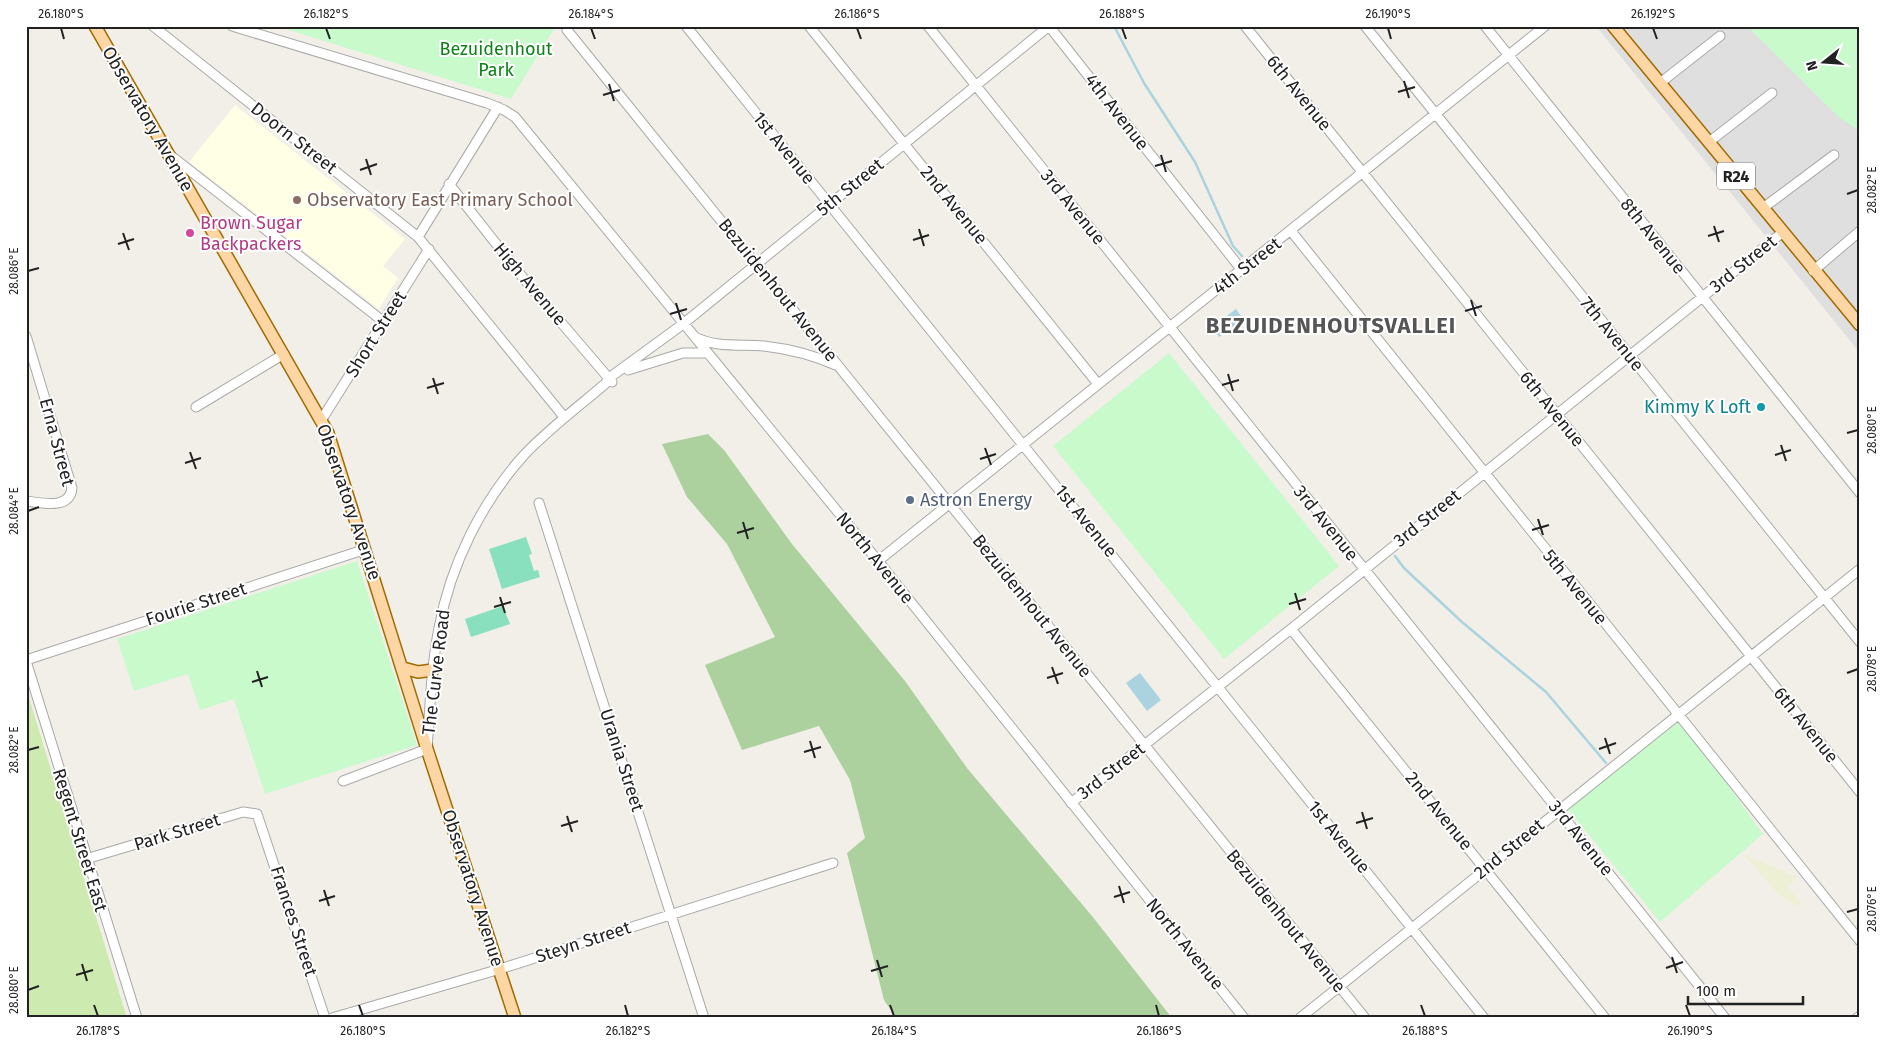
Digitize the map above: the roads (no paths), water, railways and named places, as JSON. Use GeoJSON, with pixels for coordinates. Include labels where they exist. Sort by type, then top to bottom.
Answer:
{"type":"FeatureCollection","features":[{"type":"Feature","properties":{"kind":"main road","name":"Observatory Avenue"},"geometry":{"type":"LineString","coordinates":[[95,26],[322,419],[366,549],[427,749],[515,1018]]}},
{"type":"Feature","properties":{"kind":"main road","name":"R24"},"geometry":{"type":"LineString","coordinates":[[1613,26],[1813,271],[1860,325]]}},
{"type":"Feature","properties":{"kind":"main road"},"geometry":{"type":"LineString","coordinates":[[403,668],[418,672],[433,670]]}},
{"type":"Feature","properties":{"kind":"street","name":"Doorn Street"},"geometry":{"type":"LineString","coordinates":[[152,26],[162,29],[418,237],[429,248],[564,417]]}},
{"type":"Feature","properties":{"kind":"street","name":"North Avenue"},"geometry":{"type":"LineString","coordinates":[[232,26],[498,107],[519,122],[878,561],[1244,1018]]}},
{"type":"Feature","properties":{"kind":"street","name":"1st Avenue"},"geometry":{"type":"LineString","coordinates":[[686,26],[1484,1018]]}},
{"type":"Feature","properties":{"kind":"street","name":"2nd Avenue"},"geometry":{"type":"LineString","coordinates":[[810,26],[1098,384]]}},
{"type":"Feature","properties":{"kind":"street","name":"3rd Avenue"},"geometry":{"type":"LineString","coordinates":[[928,26],[1725,1018]]}},
{"type":"Feature","properties":{"kind":"street","name":"5th Street"},"geometry":{"type":"LineString","coordinates":[[609,382],[647,355],[652,348],[755,263],[1049,26]]}},
{"type":"Feature","properties":{"kind":"street","name":"4th Avenue"},"geometry":{"type":"LineString","coordinates":[[1049,26],[1241,269]]}},
{"type":"Feature","properties":{"kind":"street","name":"6th Avenue"},"geometry":{"type":"LineString","coordinates":[[1245,26],[1860,792]]}},
{"type":"Feature","properties":{"kind":"street","name":"7th Avenue"},"geometry":{"type":"LineString","coordinates":[[1365,26],[1860,642]]}},
{"type":"Feature","properties":{"kind":"street","name":"8th Avenue"},"geometry":{"type":"LineString","coordinates":[[1485,26],[1860,493]]}},
{"type":"Feature","properties":{"kind":"street","name":"4th Street"},"geometry":{"type":"LineString","coordinates":[[878,561],[1545,26]]}},
{"type":"Feature","properties":{"kind":"street","name":"Bezuidenhout Avenue"},"geometry":{"type":"LineString","coordinates":[[567,30],[841,368],[1143,746],[1365,1018]]}},
{"type":"Feature","properties":{"kind":"street"},"geometry":{"type":"LineString","coordinates":[[1660,83],[1720,36]]}},
{"type":"Feature","properties":{"kind":"street"},"geometry":{"type":"LineString","coordinates":[[1708,142],[1772,93]]}},
{"type":"Feature","properties":{"kind":"street"},"geometry":{"type":"LineString","coordinates":[[418,237],[498,107]]}},
{"type":"Feature","properties":{"kind":"street"},"geometry":{"type":"LineString","coordinates":[[167,153],[384,322]]}},
{"type":"Feature","properties":{"kind":"street"},"geometry":{"type":"LineString","coordinates":[[1762,208],[1834,155]]}},
{"type":"Feature","properties":{"kind":"street","name":"High Avenue"},"geometry":{"type":"LineString","coordinates":[[449,184],[609,382]]}},
{"type":"Feature","properties":{"kind":"street"},"geometry":{"type":"LineString","coordinates":[[1813,271],[1860,231]]}},
{"type":"Feature","properties":{"kind":"street","name":"5th Avenue"},"geometry":{"type":"LineString","coordinates":[[1290,232],[1860,941]]}},
{"type":"Feature","properties":{"kind":"street","name":"3rd Street"},"geometry":{"type":"LineString","coordinates":[[1071,802],[1291,629],[1783,232]]}},
{"type":"Feature","properties":{"kind":"street","name":"Short Street"},"geometry":{"type":"LineString","coordinates":[[322,419],[429,248]]}},
{"type":"Feature","properties":{"kind":"street"},"geometry":{"type":"LineString","coordinates":[[691,334],[707,342],[793,350],[822,359],[841,368]]}},
{"type":"Feature","properties":{"kind":"street","name":"Erna Street"},"geometry":{"type":"LineString","coordinates":[[26,336],[72,488],[66,500],[49,503],[26,501]]}},
{"type":"Feature","properties":{"kind":"street"},"geometry":{"type":"LineString","coordinates":[[715,364],[715,354],[721,344]]}},
{"type":"Feature","properties":{"kind":"street","name":"5th Street"},"geometry":{"type":"LineString","coordinates":[[609,382],[643,351],[652,348]]}},
{"type":"Feature","properties":{"kind":"street"},"geometry":{"type":"LineString","coordinates":[[628,370],[683,353],[706,353]]}},
{"type":"Feature","properties":{"kind":"street"},"geometry":{"type":"LineString","coordinates":[[196,407],[284,354]]}},
{"type":"Feature","properties":{"kind":"street","name":"The Curve Road"},"geometry":{"type":"LineString","coordinates":[[427,749],[433,670],[443,607],[470,535],[510,472],[524,455],[564,417],[609,382]]}},
{"type":"Feature","properties":{"kind":"street","name":"Urania Street"},"geometry":{"type":"LineString","coordinates":[[539,503],[704,1018]]}},
{"type":"Feature","properties":{"kind":"street","name":"Fourie Street"},"geometry":{"type":"LineString","coordinates":[[26,661],[366,549]]}},
{"type":"Feature","properties":{"kind":"street","name":"2nd Street"},"geometry":{"type":"LineString","coordinates":[[1300,1018],[1860,569]]}},
{"type":"Feature","properties":{"kind":"street","name":"2nd Avenue"},"geometry":{"type":"LineString","coordinates":[[1291,629],[1605,1018]]}},
{"type":"Feature","properties":{"kind":"street","name":"Regent Street East"},"geometry":{"type":"LineString","coordinates":[[26,661],[137,1018]]}},
{"type":"Feature","properties":{"kind":"street"},"geometry":{"type":"LineString","coordinates":[[343,781],[427,749]]}},
{"type":"Feature","properties":{"kind":"street","name":"Park Street"},"geometry":{"type":"LineString","coordinates":[[86,859],[243,812],[257,814],[262,824]]}},
{"type":"Feature","properties":{"kind":"street","name":"Frances Street"},"geometry":{"type":"LineString","coordinates":[[262,824],[326,1018]]}},
{"type":"Feature","properties":{"kind":"street","name":"Steyn Street"},"geometry":{"type":"LineString","coordinates":[[332,1018],[500,969],[833,863]]}},
{"type":"Feature","properties":{"kind":"water"},"geometry":{"type":"Polygon","coordinates":[[[1236,309],[1243,319],[1219,337],[1212,327],[1236,309]]]}},
{"type":"Feature","properties":{"kind":"water"},"geometry":{"type":"Polygon","coordinates":[[[1140,673],[1161,700],[1147,711],[1126,683],[1140,673]]]}},
{"type":"Feature","properties":{"kind":"waterway"},"geometry":{"type":"LineString","coordinates":[[1114,26],[1144,83],[1195,162],[1233,246],[1242,256]]}},
{"type":"Feature","properties":{"kind":"waterway"},"geometry":{"type":"LineString","coordinates":[[1395,556],[1404,568],[1462,622],[1546,692],[1606,763]]}},
{"type":"Feature","properties":{"kind":"place","name":"Observatory East Primary School"},"geometry":{"type":"Point","coordinates":[297,200]}},
{"type":"Feature","properties":{"kind":"place","name":"Brown Sugar Backpackers"},"geometry":{"type":"Point","coordinates":[190,233]}},
{"type":"Feature","properties":{"kind":"place","name":"Kimmy K Loft"},"geometry":{"type":"Point","coordinates":[1761,407]}},
{"type":"Feature","properties":{"kind":"place","name":"Astron Energy"},"geometry":{"type":"Point","coordinates":[910,500]}},
{"type":"Feature","properties":{"kind":"district","name":"BEZUIDENHOUTSVALLEI"},"geometry":{"type":"Point","coordinates":[1331,325]}},
{"type":"Feature","properties":{"kind":"park label","name":"Bezuidenhout Park"},"geometry":{"type":"Point","coordinates":[496,59]}}]}
